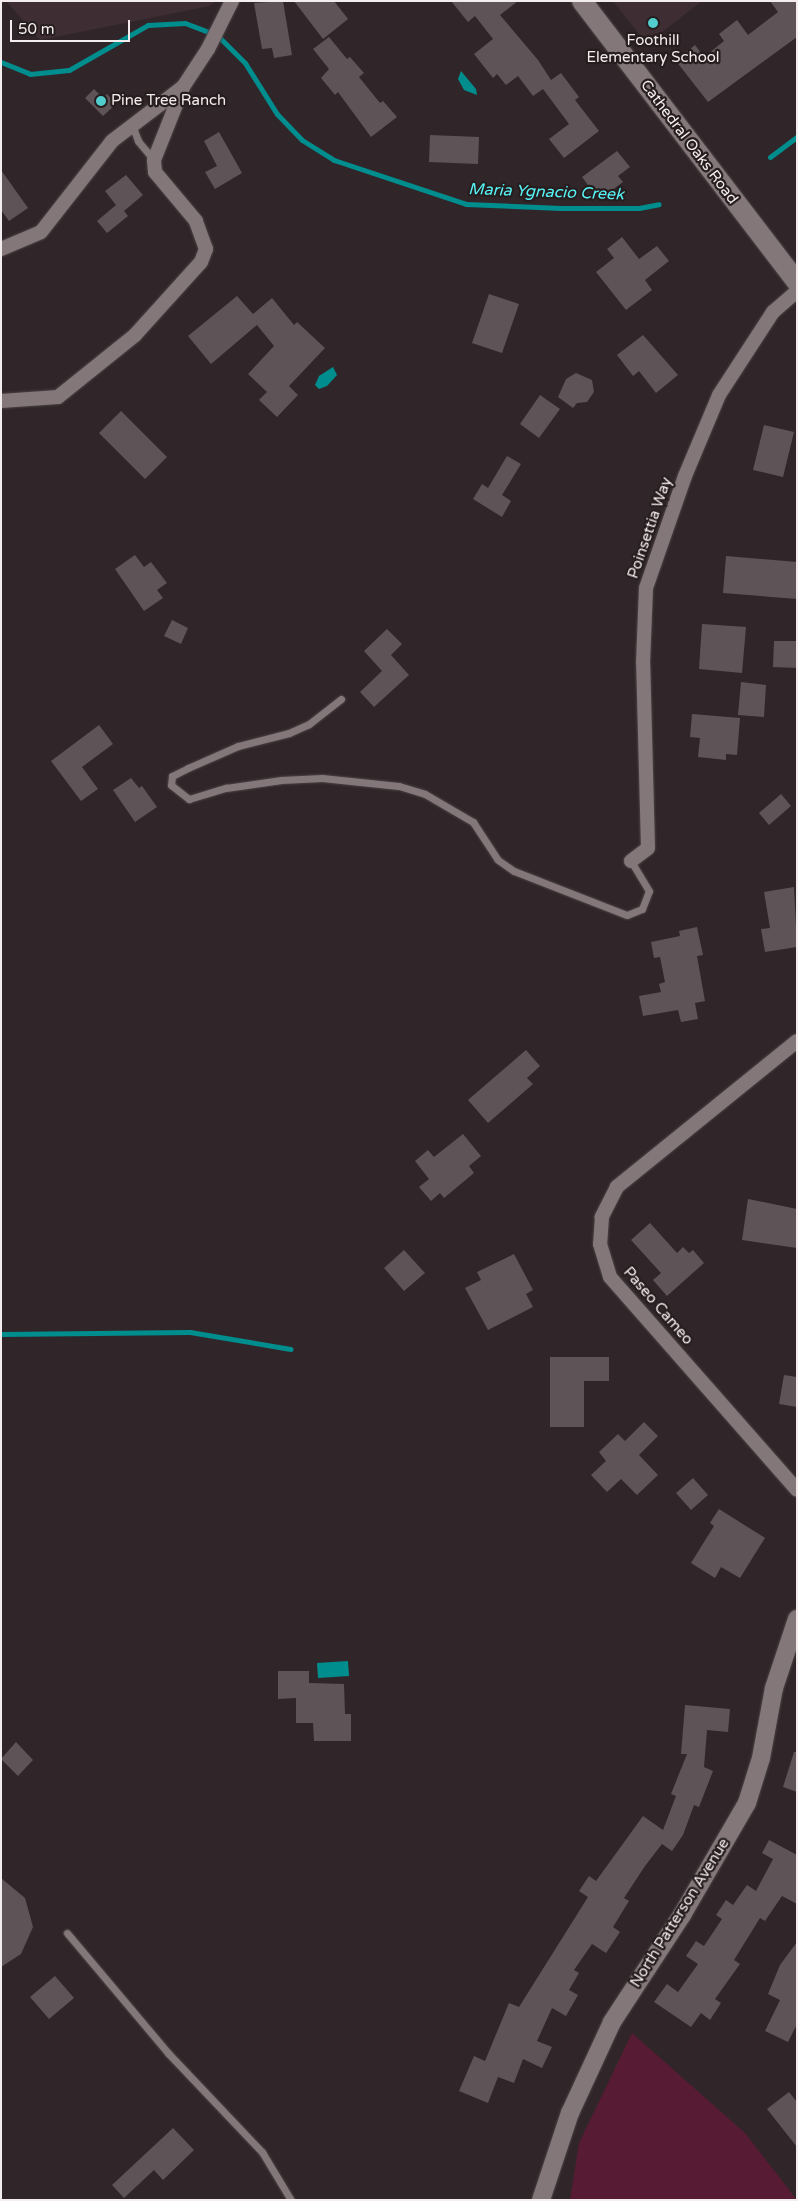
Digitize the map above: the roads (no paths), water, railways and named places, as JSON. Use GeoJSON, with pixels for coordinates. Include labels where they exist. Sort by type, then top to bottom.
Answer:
{"type":"FeatureCollection","features":[{"type":"Feature","properties":{"kind":"main road","name":"Cathedral Oaks Road"},"geometry":{"type":"LineString","coordinates":[[582,1],[797,282]]}},
{"type":"Feature","properties":{"kind":"street"},"geometry":{"type":"LineString","coordinates":[[1,401],[58,397],[135,334],[201,262],[206,249],[196,221],[155,172],[154,160],[183,87],[208,49],[229,6]]}},
{"type":"Feature","properties":{"kind":"street"},"geometry":{"type":"LineString","coordinates":[[1,249],[41,232],[112,140],[183,87]]}},
{"type":"Feature","properties":{"kind":"street","name":"Poinsettia Way"},"geometry":{"type":"LineString","coordinates":[[631,861],[648,848],[643,663],[646,588],[685,476],[719,395],[773,312],[797,291]]}},
{"type":"Feature","properties":{"kind":"street","name":"Paseo Cameo"},"geometry":{"type":"LineString","coordinates":[[797,1041],[617,1187],[602,1217],[600,1244],[610,1277],[797,1490]]}},
{"type":"Feature","properties":{"kind":"street","name":"North Patterson Avenue"},"geometry":{"type":"LineString","coordinates":[[541,2200],[570,2113],[612,2022],[682,1916],[747,1803],[761,1758],[774,1688],[797,1618]]}},
{"type":"Feature","properties":{"kind":"lane"},"geometry":{"type":"LineString","coordinates":[[132,124],[138,141],[154,160]]}},
{"type":"Feature","properties":{"kind":"lane"},"geometry":{"type":"LineString","coordinates":[[341,699],[309,724],[289,733],[238,746],[196,764],[172,776],[171,785],[189,799],[226,788],[281,780],[322,778],[399,786],[425,794],[473,822],[498,860],[514,872],[628,915],[642,909],[649,891],[631,861]]}},
{"type":"Feature","properties":{"kind":"lane"},"geometry":{"type":"LineString","coordinates":[[66,1934],[168,2053],[262,2152],[291,2200]]}},
{"type":"Feature","properties":{"kind":"water"},"geometry":{"type":"Polygon","coordinates":[[[461,71],[476,89],[477,95],[464,90],[458,79],[461,71]]]}},
{"type":"Feature","properties":{"kind":"water"},"geometry":{"type":"Polygon","coordinates":[[[333,367],[337,375],[327,386],[319,389],[315,385],[319,376],[333,367]]]}},
{"type":"Feature","properties":{"kind":"water"},"geometry":{"type":"Polygon","coordinates":[[[348,1661],[349,1676],[318,1678],[317,1663],[348,1661]]]}},
{"type":"Feature","properties":{"kind":"waterway","name":"Maria Ygnacio Creek"},"geometry":{"type":"LineString","coordinates":[[1,62],[30,74],[69,70],[148,25],[185,23],[217,35],[245,63],[277,114],[302,140],[334,160],[466,204],[561,208],[639,208],[659,204]]}},
{"type":"Feature","properties":{"kind":"waterway","name":"Maria Ygnacio Creek"},"geometry":{"type":"LineString","coordinates":[[770,157],[797,137]]}},
{"type":"Feature","properties":{"kind":"waterway"},"geometry":{"type":"LineString","coordinates":[[1,1334],[190,1332],[291,1349]]}},
{"type":"Feature","properties":{"kind":"place","name":"Foothill Elementary School"},"geometry":{"type":"Point","coordinates":[653,23]}},
{"type":"Feature","properties":{"kind":"place","name":"Pine Tree Ranch"},"geometry":{"type":"Point","coordinates":[101,101]}}]}
